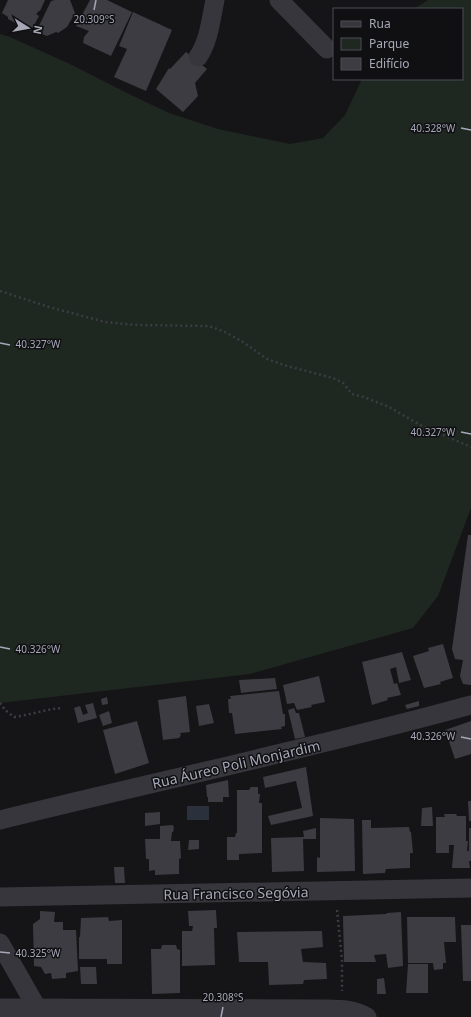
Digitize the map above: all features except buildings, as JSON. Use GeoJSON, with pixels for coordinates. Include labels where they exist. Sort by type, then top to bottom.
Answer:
{"type":"FeatureCollection","features":[{"type":"Feature","properties":{"kind":"street"},"geometry":{"type":"LineString","coordinates":[[198,57],[202,52],[208,34],[215,0]]}},
{"type":"Feature","properties":{"kind":"street"},"geometry":{"type":"LineString","coordinates":[[279,0],[327,49]]}},
{"type":"Feature","properties":{"kind":"street","name":"Rua Áureo Poli Monjardim"},"geometry":{"type":"LineString","coordinates":[[0,820],[296,750],[471,706]]}},
{"type":"Feature","properties":{"kind":"street","name":"Rua Francisco Segóvia"},"geometry":{"type":"LineString","coordinates":[[0,897],[471,888]]}},
{"type":"Feature","properties":{"kind":"street"},"geometry":{"type":"LineString","coordinates":[[0,942],[37,1008]]}},
{"type":"Feature","properties":{"kind":"street"},"geometry":{"type":"LineString","coordinates":[[0,1008],[341,1009],[360,1013],[368,1017]]}},
{"type":"Feature","properties":{"kind":"path"},"geometry":{"type":"LineString","coordinates":[[0,291],[49,308],[105,322],[136,325],[209,326],[237,338],[267,359],[333,378],[343,383],[352,394],[389,407],[422,426],[471,447]]}},
{"type":"Feature","properties":{"kind":"path"},"geometry":{"type":"LineString","coordinates":[[0,703],[5,710],[14,717],[63,708]]}},
{"type":"Feature","properties":{"kind":"path"},"geometry":{"type":"LineString","coordinates":[[336,891],[342,960],[341,1009]]}},
{"type":"Feature","properties":{"kind":"green space"},"geometry":{"type":"Polygon","coordinates":[[[428,0],[471,0],[471,508],[438,596],[413,628],[250,674],[0,703],[0,34],[70,64],[169,113],[218,129],[290,144],[323,138],[345,115],[362,80],[463,80],[463,8],[416,8],[428,0]]]}},
{"type":"Feature","properties":{"kind":"shaded area"},"geometry":{"type":"Polygon","coordinates":[[[187,806],[209,806],[209,820],[187,820],[187,806]]]}}]}
